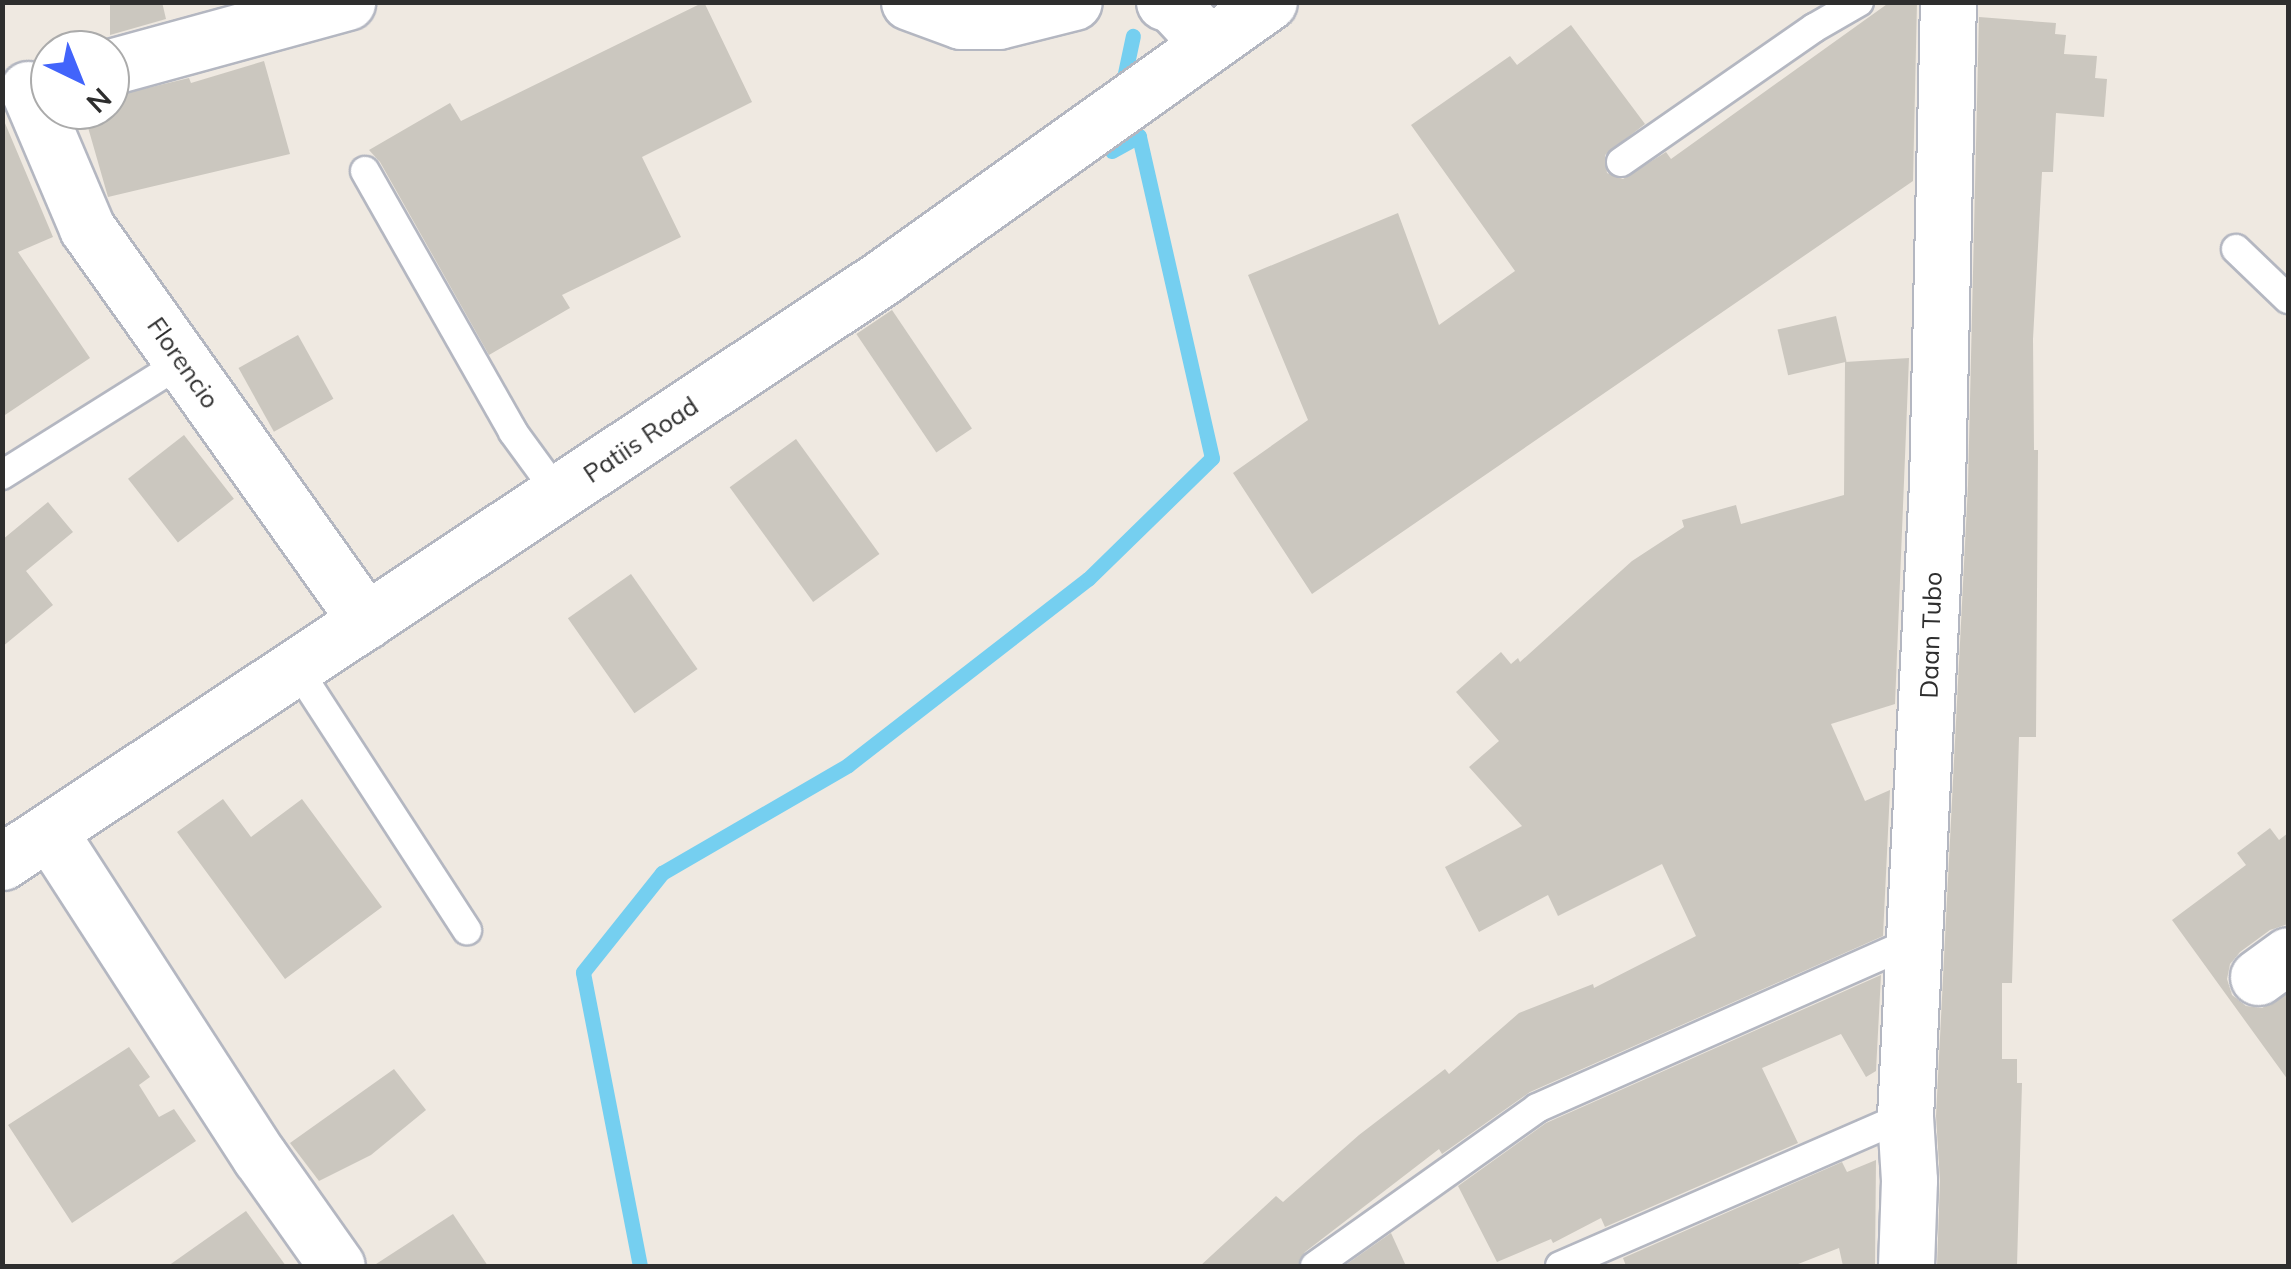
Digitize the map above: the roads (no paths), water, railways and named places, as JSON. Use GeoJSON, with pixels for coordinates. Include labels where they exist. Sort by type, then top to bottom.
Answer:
{"type":"FeatureCollection","features":[{"type":"Feature","properties":{"kind":"street"},"geometry":{"type":"LineString","coordinates":[[130,62],[347,2]]}},
{"type":"Feature","properties":{"kind":"street"},"geometry":{"type":"LineString","coordinates":[[909,2],[962,22],[998,21],[1074,2]]}},
{"type":"Feature","properties":{"kind":"street"},"geometry":{"type":"LineString","coordinates":[[1164,2],[1173,5],[1210,44]]}},
{"type":"Feature","properties":{"kind":"street","name":"Patiis Road"},"geometry":{"type":"LineString","coordinates":[[2,862],[883,277],[1269,2]]}},
{"type":"Feature","properties":{"kind":"street","name":"Daan Tubo"},"geometry":{"type":"LineString","coordinates":[[1906,1266],[1909,1180],[1905,1116],[1937,484],[1948,2]]}},
{"type":"Feature","properties":{"kind":"street","name":"Florencio"},"geometry":{"type":"LineString","coordinates":[[27,89],[86,228],[366,621]]}},
{"type":"Feature","properties":{"kind":"street"},"geometry":{"type":"LineString","coordinates":[[50,833],[260,1157],[337,1266]]}},
{"type":"Feature","properties":{"kind":"lane"},"geometry":{"type":"LineString","coordinates":[[1621,162],[1814,15],[1859,2]]}},
{"type":"Feature","properties":{"kind":"lane"},"geometry":{"type":"LineString","coordinates":[[365,171],[513,432],[559,495]]}},
{"type":"Feature","properties":{"kind":"lane"},"geometry":{"type":"LineString","coordinates":[[2236,250],[2288,299]]}},
{"type":"Feature","properties":{"kind":"lane"},"geometry":{"type":"LineString","coordinates":[[2,474],[182,362]]}},
{"type":"Feature","properties":{"kind":"lane"},"geometry":{"type":"LineString","coordinates":[[296,667],[467,930]]}},
{"type":"Feature","properties":{"kind":"lane"},"geometry":{"type":"LineString","coordinates":[[1315,1266],[1537,1108],[1914,941]]}},
{"type":"Feature","properties":{"kind":"lane"},"geometry":{"type":"LineString","coordinates":[[1560,1266],[1905,1116]]}},
{"type":"Feature","properties":{"kind":"waterway"},"geometry":{"type":"LineString","coordinates":[[1125,73],[1133,36]]}},
{"type":"Feature","properties":{"kind":"waterway"},"geometry":{"type":"LineString","coordinates":[[640,1266],[583,972],[662,873],[848,765],[1088,579],[1212,458],[1139,136],[1112,151]]}}]}
